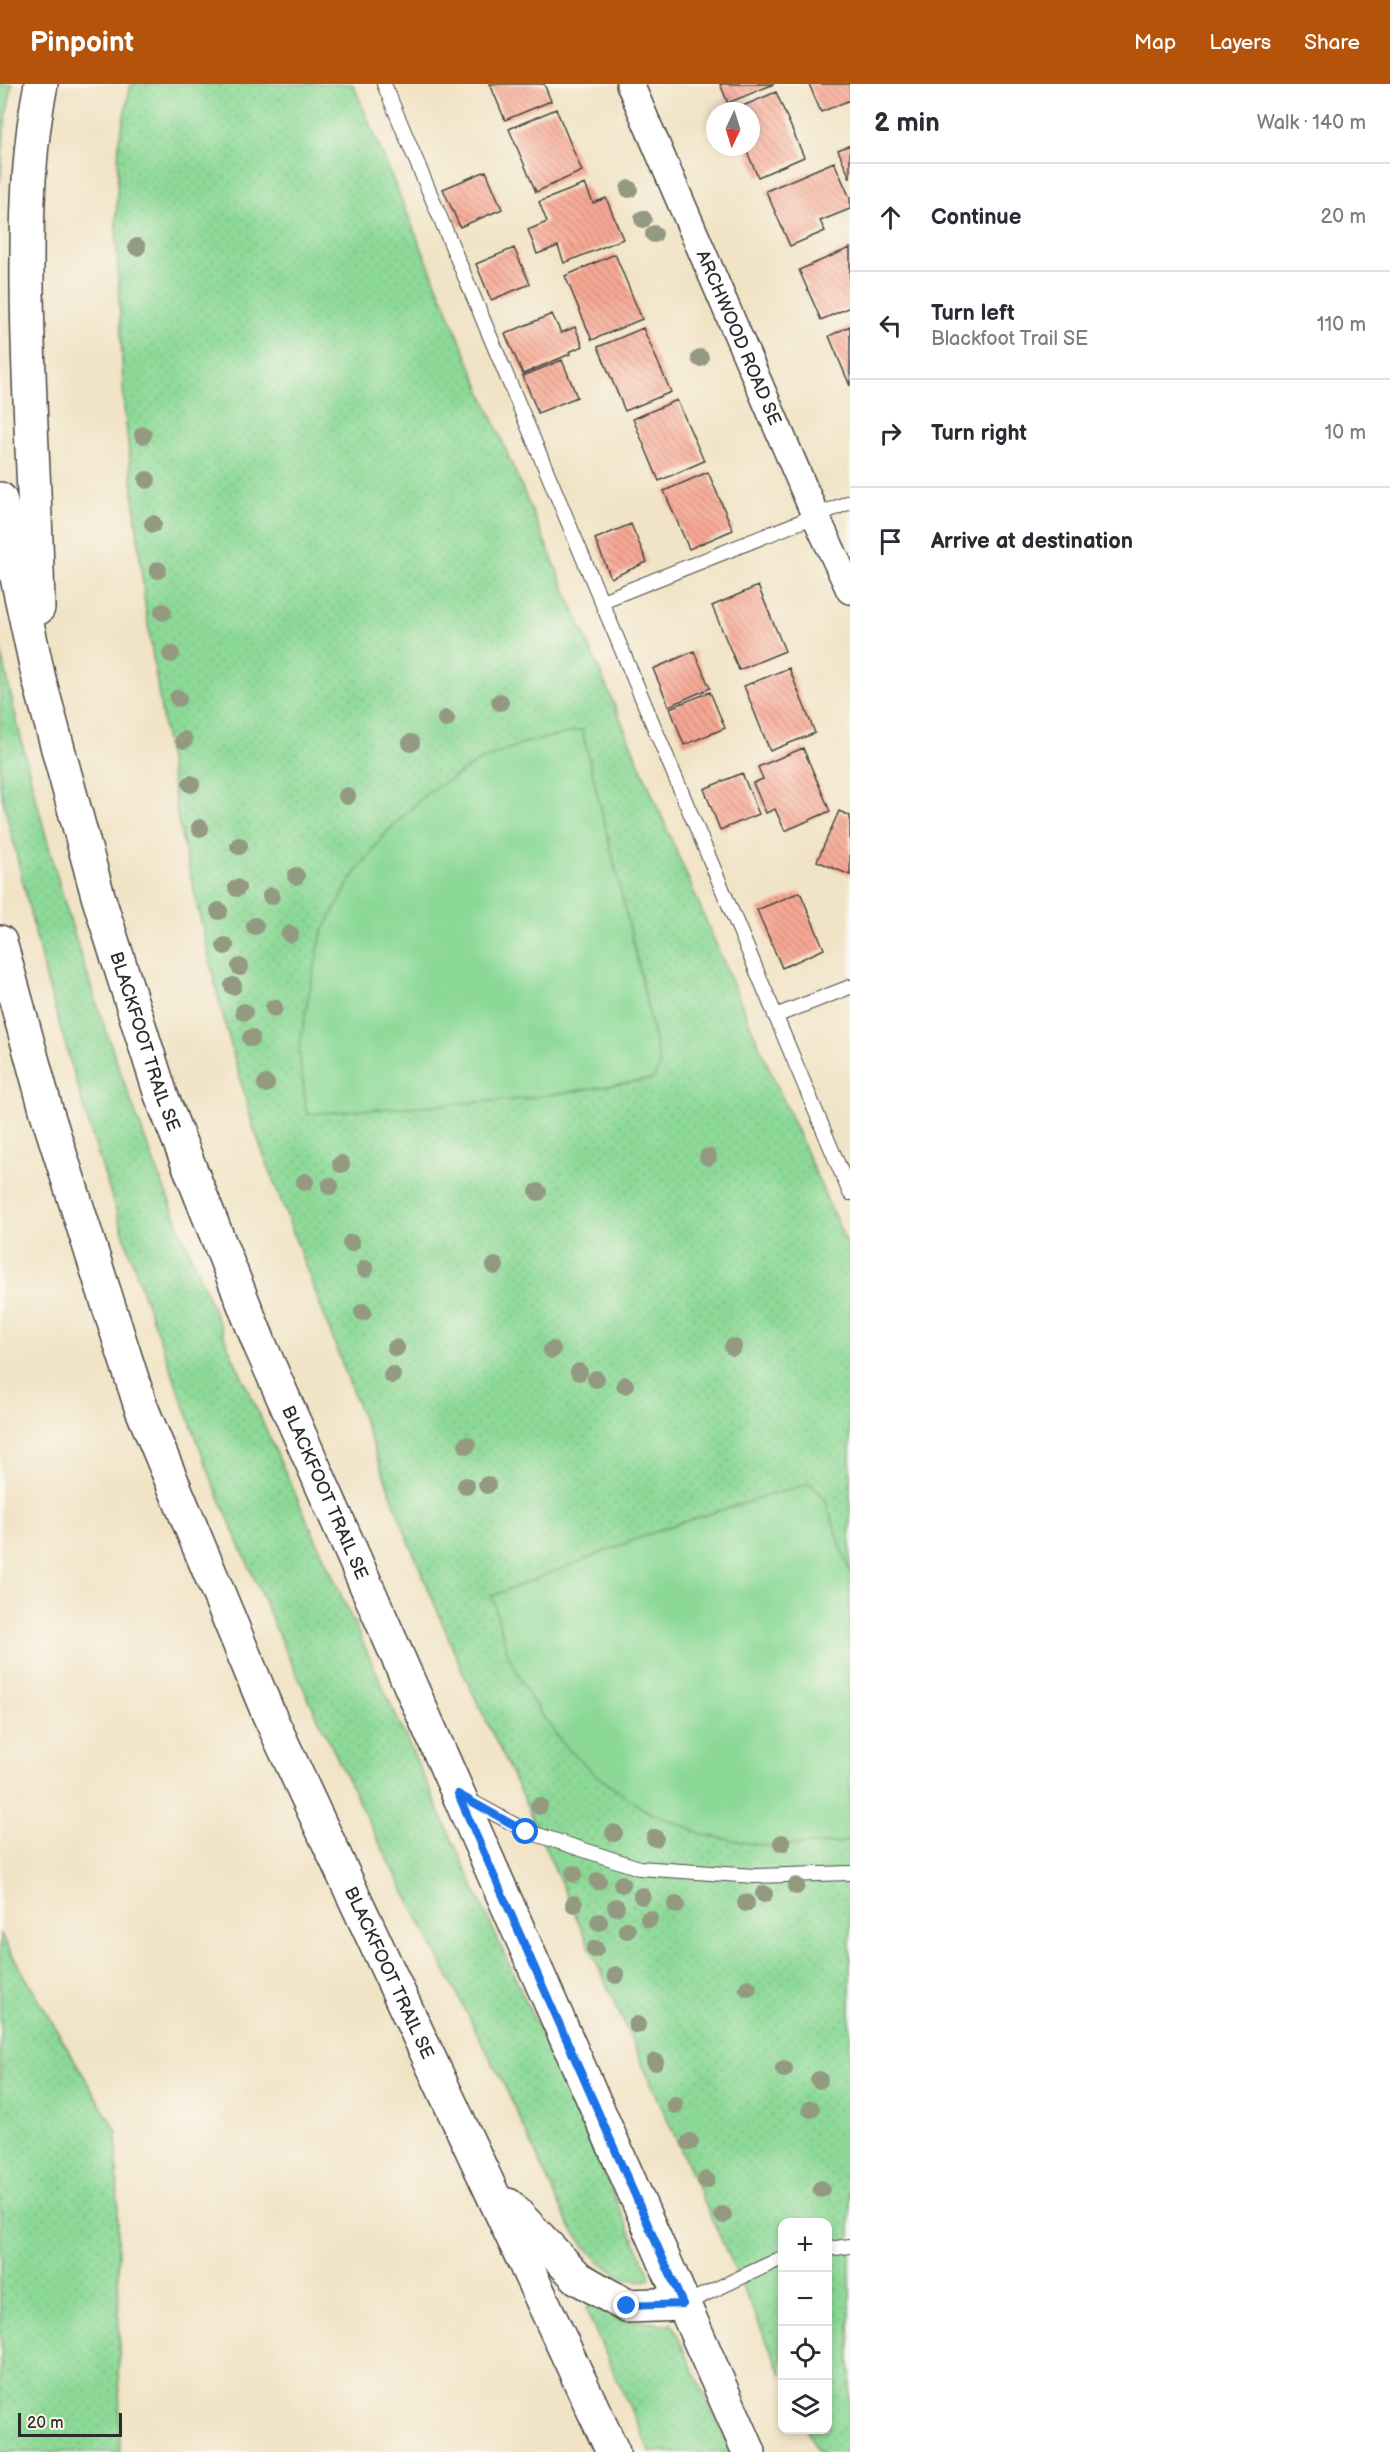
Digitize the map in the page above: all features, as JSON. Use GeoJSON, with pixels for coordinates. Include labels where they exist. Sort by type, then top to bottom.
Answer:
{"type":"FeatureCollection","features":[{"type":"Feature","properties":{"kind":"main road"},"geometry":{"type":"LineString","coordinates":[[39,679],[37,513],[30,417],[27,302],[30,154],[41,84]]}},
{"type":"Feature","properties":{"kind":"main road","name":"BLACKFOOT TRAIL SE"},"geometry":{"type":"LineString","coordinates":[[0,500],[39,679],[98,896],[161,1095],[260,1345],[749,2452]]}},
{"type":"Feature","properties":{"kind":"main road","name":"BLACKFOOT TRAIL SE"},"geometry":{"type":"LineString","coordinates":[[0,942],[47,1113],[141,1407],[268,1715],[613,2452]]}},
{"type":"Feature","properties":{"kind":"main road"},"geometry":{"type":"LineString","coordinates":[[489,2186],[578,2278],[627,2306],[683,2304]]}},
{"type":"Feature","properties":{"kind":"street","name":"ARCHWOOD ROAD SE"},"geometry":{"type":"LineString","coordinates":[[630,84],[816,517],[850,590]]}},
{"type":"Feature","properties":{"kind":"lane"},"geometry":{"type":"LineString","coordinates":[[384,84],[850,1193]]}},
{"type":"Feature","properties":{"kind":"lane"},"geometry":{"type":"LineString","coordinates":[[602,601],[850,502]]}},
{"type":"Feature","properties":{"kind":"lane"},"geometry":{"type":"LineString","coordinates":[[775,1016],[850,987]]}},
{"type":"Feature","properties":{"kind":"lane"},"geometry":{"type":"LineString","coordinates":[[458,1794],[526,1832],[639,1868],[754,1876],[850,1873]]}},
{"type":"Feature","properties":{"kind":"lane"},"geometry":{"type":"LineString","coordinates":[[832,2248],[850,2246]]}},
{"type":"Feature","properties":{"kind":"lane"},"geometry":{"type":"LineString","coordinates":[[683,2304],[778,2260]]}},
{"type":"Feature","properties":{"kind":"green space"},"geometry":{"type":"Polygon","coordinates":[[[0,84],[12,84],[4,130],[0,182],[0,84]]]}},
{"type":"Feature","properties":{"kind":"green space"},"geometry":{"type":"Polygon","coordinates":[[[131,84],[353,84],[752,1029],[850,1252],[850,2452],[818,2452],[809,2434],[832,2434],[832,2218],[778,2218],[778,2366],[522,1796],[461,1668],[409,1542],[253,1126],[220,1005],[178,821],[145,605],[124,406],[116,226],[119,141],[131,84]]]}},
{"type":"Feature","properties":{"kind":"green space"},"geometry":{"type":"Polygon","coordinates":[[[0,646],[21,740],[58,881],[116,1060],[162,1184],[228,1346],[650,2275],[649,2280],[624,2277],[600,2262],[580,2240],[566,2219],[506,2089],[361,1807],[287,1654],[213,1483],[143,1294],[93,1139],[47,982],[0,787],[0,646]]]}},
{"type":"Feature","properties":{"kind":"green space"},"geometry":{"type":"Polygon","coordinates":[[[582,730],[639,967],[660,1066],[653,1079],[522,1099],[307,1114],[299,1051],[309,993],[322,933],[352,878],[386,833],[427,793],[480,761],[522,744],[582,730]]]}},
{"type":"Feature","properties":{"kind":"green space"},"geometry":{"type":"Polygon","coordinates":[[[810,1483],[825,1499],[850,1573],[850,1840],[838,1843],[765,1846],[705,1835],[645,1810],[597,1776],[562,1743],[531,1699],[508,1654],[492,1596],[670,1526],[810,1483]]]}},
{"type":"Feature","properties":{"kind":"green space"},"geometry":{"type":"Polygon","coordinates":[[[0,1934],[117,2132],[120,2452],[0,2452],[0,1934]]]}},
{"type":"Feature","properties":{"kind":"green space"},"geometry":{"type":"Polygon","coordinates":[[[596,2303],[632,2320],[672,2324],[731,2452],[650,2452],[589,2317],[586,2308],[596,2303]]]}},
{"type":"Feature","properties":{"kind":"building"},"geometry":{"type":"Polygon","coordinates":[[[490,84],[544,84],[551,101],[505,120],[490,84]]]}},
{"type":"Feature","properties":{"kind":"building"},"geometry":{"type":"Polygon","coordinates":[[[720,84],[774,84],[730,102],[728,102],[720,84]]]}},
{"type":"Feature","properties":{"kind":"building"},"geometry":{"type":"Polygon","coordinates":[[[809,84],[850,84],[850,100],[821,112],[809,84]]]}},
{"type":"Feature","properties":{"kind":"building"},"geometry":{"type":"Polygon","coordinates":[[[776,92],[804,157],[758,177],[749,156],[760,156],[760,102],[752,102],[776,92]]]}},
{"type":"Feature","properties":{"kind":"building"},"geometry":{"type":"Polygon","coordinates":[[[556,109],[582,171],[536,192],[509,129],[556,109]]]}},
{"type":"Feature","properties":{"kind":"building"},"geometry":{"type":"Polygon","coordinates":[[[850,145],[850,178],[838,150],[850,145]]]}},
{"type":"Feature","properties":{"kind":"building"},"geometry":{"type":"Polygon","coordinates":[[[834,162],[850,198],[850,209],[820,221],[825,231],[790,246],[766,191],[834,162]]]}},
{"type":"Feature","properties":{"kind":"building"},"geometry":{"type":"Polygon","coordinates":[[[486,171],[502,209],[460,227],[443,189],[486,171]]]}},
{"type":"Feature","properties":{"kind":"building"},"geometry":{"type":"Polygon","coordinates":[[[585,184],[593,203],[606,198],[623,239],[564,263],[558,246],[537,254],[528,230],[547,222],[539,202],[585,184]]]}},
{"type":"Feature","properties":{"kind":"building"},"geometry":{"type":"Polygon","coordinates":[[[514,248],[530,284],[491,300],[476,264],[514,248]]]}},
{"type":"Feature","properties":{"kind":"building"},"geometry":{"type":"Polygon","coordinates":[[[850,248],[850,307],[821,320],[799,270],[850,248]]]}},
{"type":"Feature","properties":{"kind":"building"},"geometry":{"type":"Polygon","coordinates":[[[615,254],[642,319],[592,340],[565,276],[615,254]]]}},
{"type":"Feature","properties":{"kind":"building"},"geometry":{"type":"Polygon","coordinates":[[[552,314],[561,333],[575,327],[583,346],[523,374],[505,334],[552,314]]]}},
{"type":"Feature","properties":{"kind":"building"},"geometry":{"type":"Polygon","coordinates":[[[850,326],[850,386],[829,336],[850,326]]]}},
{"type":"Feature","properties":{"kind":"building"},"geometry":{"type":"Polygon","coordinates":[[[643,328],[671,392],[625,411],[598,347],[643,328]]]}},
{"type":"Feature","properties":{"kind":"building"},"geometry":{"type":"Polygon","coordinates":[[[562,360],[577,397],[538,413],[523,376],[562,360]]]}},
{"type":"Feature","properties":{"kind":"building"},"geometry":{"type":"Polygon","coordinates":[[[677,400],[704,461],[659,481],[633,419],[677,400]]]}},
{"type":"Feature","properties":{"kind":"building"},"geometry":{"type":"Polygon","coordinates":[[[708,472],[733,530],[689,549],[664,491],[708,472]]]}},
{"type":"Feature","properties":{"kind":"building"},"geometry":{"type":"Polygon","coordinates":[[[631,524],[647,562],[611,578],[595,539],[631,524]]]}},
{"type":"Feature","properties":{"kind":"building"},"geometry":{"type":"Polygon","coordinates":[[[758,586],[785,651],[739,670],[712,606],[758,586]]]}},
{"type":"Feature","properties":{"kind":"building"},"geometry":{"type":"Polygon","coordinates":[[[694,651],[710,688],[669,706],[653,669],[694,651]]]}},
{"type":"Feature","properties":{"kind":"building"},"geometry":{"type":"Polygon","coordinates":[[[789,668],[815,733],[770,751],[744,686],[789,668]]]}},
{"type":"Feature","properties":{"kind":"building"},"geometry":{"type":"Polygon","coordinates":[[[710,692],[725,728],[684,745],[670,708],[710,692]]]}},
{"type":"Feature","properties":{"kind":"building"},"geometry":{"type":"Polygon","coordinates":[[[803,748],[830,811],[785,831],[775,809],[766,813],[753,783],[763,779],[758,767],[803,748]]]}},
{"type":"Feature","properties":{"kind":"building"},"geometry":{"type":"Polygon","coordinates":[[[742,773],[759,814],[720,830],[704,789],[742,773]]]}},
{"type":"Feature","properties":{"kind":"building"},"geometry":{"type":"Polygon","coordinates":[[[839,811],[850,816],[850,875],[817,861],[839,811]]]}},
{"type":"Feature","properties":{"kind":"building"},"geometry":{"type":"Polygon","coordinates":[[[800,892],[824,949],[782,968],[757,910],[800,892]]]}},
{"type":"Feature","properties":{"kind":"route"},"geometry":{"type":"LineString","coordinates":[[526,1832],[458,1794],[683,2304],[627,2306]]}}]}
